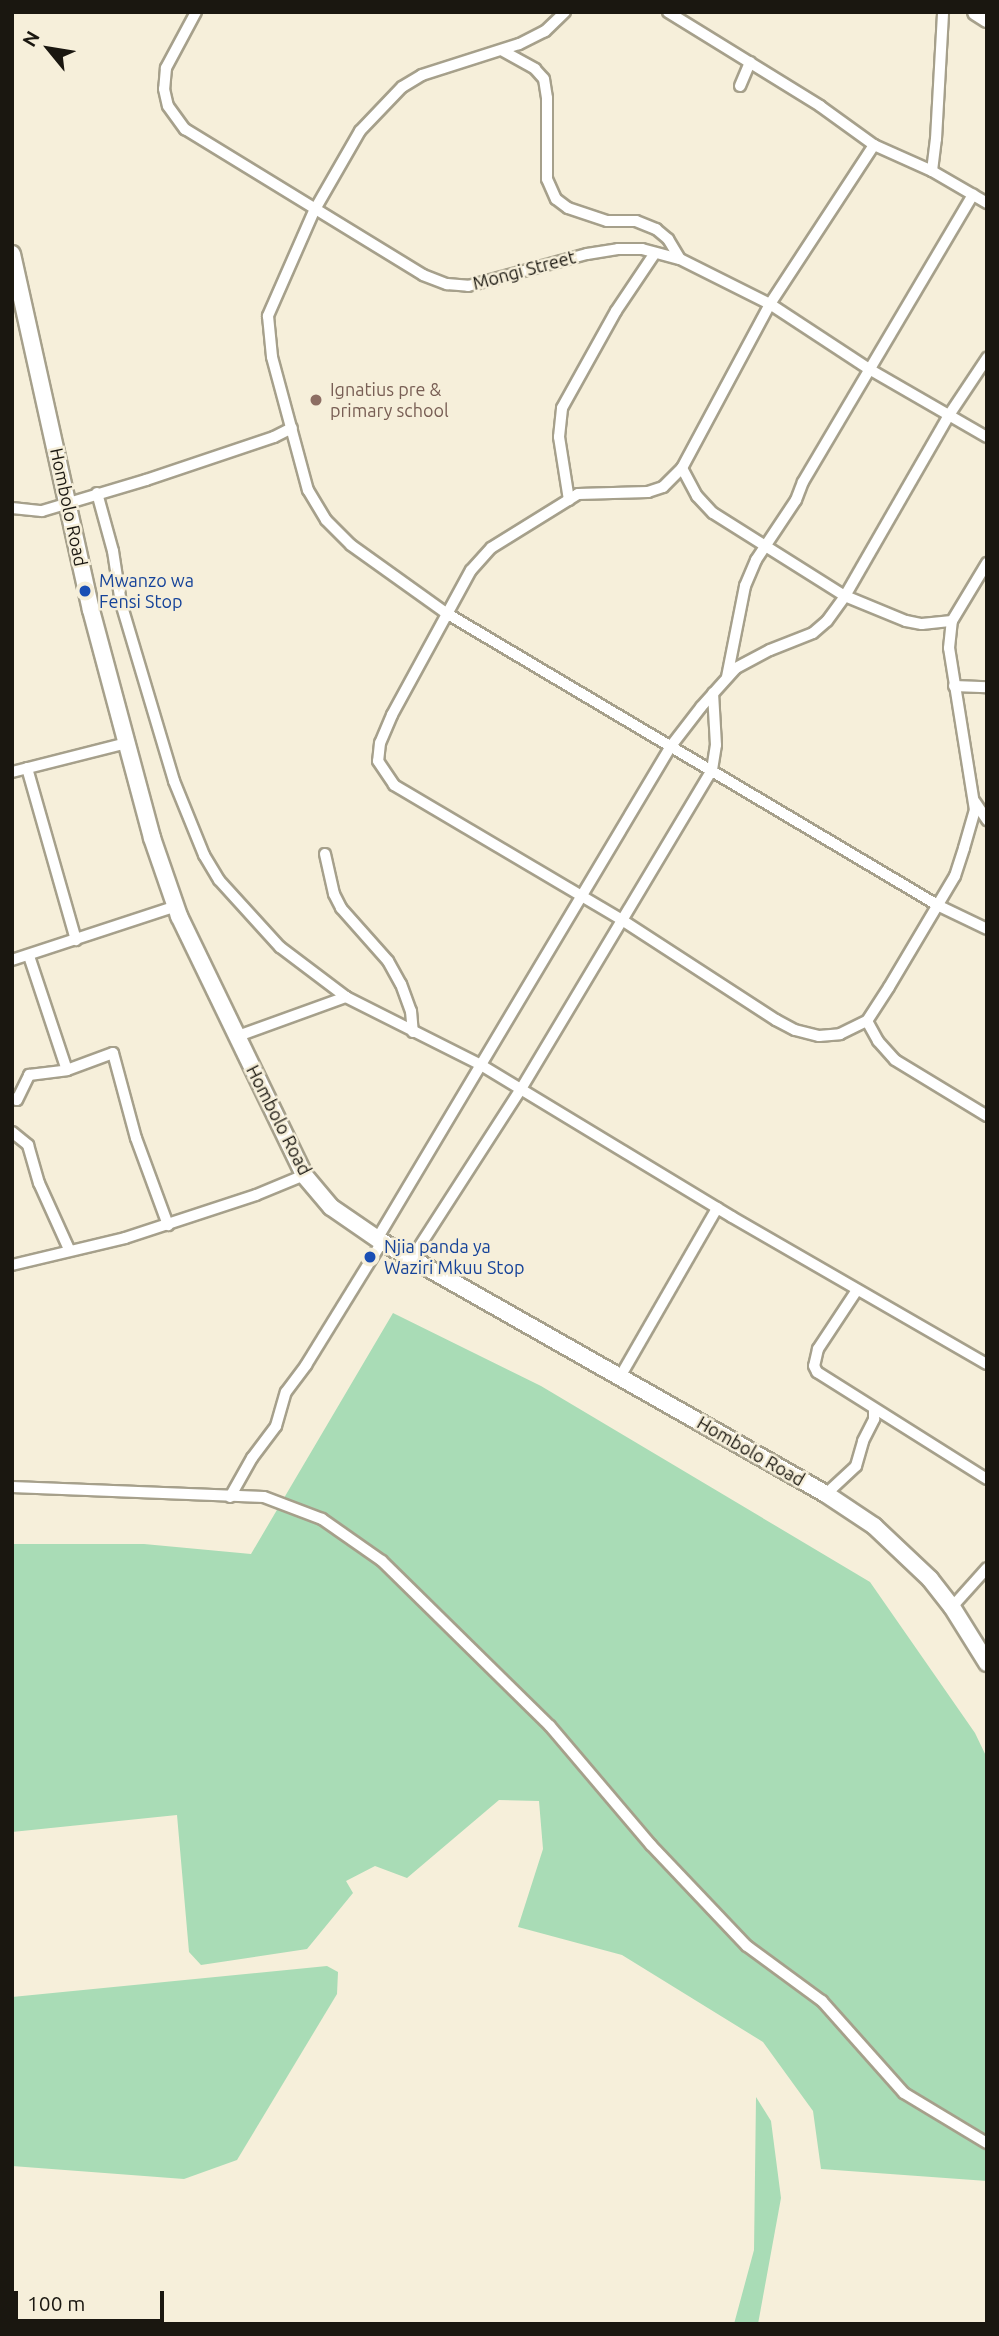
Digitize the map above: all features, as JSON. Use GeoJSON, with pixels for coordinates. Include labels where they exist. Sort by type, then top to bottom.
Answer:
{"type":"FeatureCollection","features":[{"type":"Feature","properties":{"kind":"street","name":"Mongi Street"},"geometry":{"type":"LineString","coordinates":[[196,12],[166,68],[163,89],[168,106],[185,129],[314,211],[423,275],[447,284],[468,286],[618,248],[680,259],[769,304],[869,369],[987,437]]}},
{"type":"Feature","properties":{"kind":"street"},"geometry":{"type":"LineString","coordinates":[[565,12],[545,31],[503,51],[422,75],[402,87],[360,131],[314,211],[268,316],[272,357],[308,490],[326,520],[351,545],[446,613],[939,906],[987,929]]}},
{"type":"Feature","properties":{"kind":"street"},"geometry":{"type":"LineString","coordinates":[[668,12],[820,106],[874,145],[932,171],[987,203]]}},
{"type":"Feature","properties":{"kind":"street"},"geometry":{"type":"LineString","coordinates":[[932,171],[943,12]]}},
{"type":"Feature","properties":{"kind":"street"},"geometry":{"type":"LineString","coordinates":[[976,12],[987,19]]}},
{"type":"Feature","properties":{"kind":"street"},"geometry":{"type":"LineString","coordinates":[[503,51],[535,69],[544,79],[547,98],[547,179],[556,199],[568,208],[607,220],[636,221],[656,229],[667,239],[680,259]]}},
{"type":"Feature","properties":{"kind":"street"},"geometry":{"type":"LineString","coordinates":[[740,86],[750,62]]}},
{"type":"Feature","properties":{"kind":"street"},"geometry":{"type":"LineString","coordinates":[[874,145],[769,304],[682,468],[663,487],[648,492],[590,493],[569,500],[491,548],[471,570],[446,613],[380,743],[378,761],[381,771],[394,785],[622,920],[795,1030],[819,1036],[830,1035],[867,1021],[939,906],[958,866],[975,810],[949,648],[952,621],[987,564]]}},
{"type":"Feature","properties":{"kind":"street"},"geometry":{"type":"LineString","coordinates":[[727,679],[745,586],[764,546],[786,517],[803,482],[973,195]]}},
{"type":"Feature","properties":{"kind":"street"},"geometry":{"type":"LineString","coordinates":[[569,500],[559,437],[562,408],[616,311],[655,253]]}},
{"type":"Feature","properties":{"kind":"street","name":"Hombolo Road"},"geometry":{"type":"LineString","coordinates":[[12,254],[91,610],[152,838],[176,906],[304,1175],[331,1207],[379,1240],[826,1494],[874,1526],[906,1553],[952,1607],[987,1663]]}},
{"type":"Feature","properties":{"kind":"street"},"geometry":{"type":"LineString","coordinates":[[230,1497],[252,1458],[276,1426],[286,1392],[306,1365],[671,746],[713,693],[748,660],[813,633],[827,621],[845,596],[949,415],[987,358]]}},
{"type":"Feature","properties":{"kind":"street"},"geometry":{"type":"LineString","coordinates":[[12,508],[42,511],[146,480],[292,428]]}},
{"type":"Feature","properties":{"kind":"street"},"geometry":{"type":"LineString","coordinates":[[682,468],[697,496],[713,513],[845,596],[906,621],[922,624],[952,621]]}},
{"type":"Feature","properties":{"kind":"street"},"geometry":{"type":"LineString","coordinates":[[97,493],[113,551],[121,603],[138,657],[151,713],[174,781],[204,855],[219,880],[280,947],[346,997],[481,1065],[717,1208],[987,1364]]}},
{"type":"Feature","properties":{"kind":"street"},"geometry":{"type":"LineString","coordinates":[[954,686],[987,687]]}},
{"type":"Feature","properties":{"kind":"street"},"geometry":{"type":"LineString","coordinates":[[412,1258],[521,1088],[712,770],[716,745],[713,693]]}},
{"type":"Feature","properties":{"kind":"street"},"geometry":{"type":"LineString","coordinates":[[12,772],[127,743]]}},
{"type":"Feature","properties":{"kind":"street"},"geometry":{"type":"LineString","coordinates":[[27,768],[76,940]]}},
{"type":"Feature","properties":{"kind":"street"},"geometry":{"type":"LineString","coordinates":[[974,801],[987,820]]}},
{"type":"Feature","properties":{"kind":"street"},"geometry":{"type":"LineString","coordinates":[[325,854],[334,894],[341,908],[388,961],[401,984],[411,1011],[414,1031]]}},
{"type":"Feature","properties":{"kind":"street"},"geometry":{"type":"LineString","coordinates":[[12,960],[176,906]]}},
{"type":"Feature","properties":{"kind":"street"},"geometry":{"type":"LineString","coordinates":[[29,956],[67,1070]]}},
{"type":"Feature","properties":{"kind":"street"},"geometry":{"type":"LineString","coordinates":[[238,1036],[346,997]]}},
{"type":"Feature","properties":{"kind":"street"},"geometry":{"type":"LineString","coordinates":[[867,1021],[878,1041],[895,1060],[987,1116]]}},
{"type":"Feature","properties":{"kind":"street"},"geometry":{"type":"LineString","coordinates":[[12,1098],[17,1100],[29,1075],[67,1070],[113,1053],[136,1138],[168,1225]]}},
{"type":"Feature","properties":{"kind":"street"},"geometry":{"type":"LineString","coordinates":[[12,1132],[28,1145],[39,1183],[69,1249]]}},
{"type":"Feature","properties":{"kind":"street"},"geometry":{"type":"LineString","coordinates":[[12,1265],[168,1225],[257,1195],[304,1175]]}},
{"type":"Feature","properties":{"kind":"street"},"geometry":{"type":"LineString","coordinates":[[620,1377],[717,1208]]}},
{"type":"Feature","properties":{"kind":"street"},"geometry":{"type":"LineString","coordinates":[[857,1290],[824,1338],[814,1366],[828,1381],[987,1479]]}},
{"type":"Feature","properties":{"kind":"street"},"geometry":{"type":"LineString","coordinates":[[826,1494],[856,1466],[874,1419],[874,1409]]}},
{"type":"Feature","properties":{"kind":"street"},"geometry":{"type":"LineString","coordinates":[[12,1487],[264,1497],[323,1519],[382,1561],[550,1726],[651,1844],[747,1947],[822,2001],[904,2092],[987,2143]]}},
{"type":"Feature","properties":{"kind":"street"},"geometry":{"type":"LineString","coordinates":[[952,1607],[987,1568]]}},
{"type":"Feature","properties":{"kind":"green space"},"geometry":{"type":"Polygon","coordinates":[[[393,1313],[541,1386],[870,1582],[975,1733],[987,1758],[987,2181],[821,2169],[813,2111],[763,2042],[622,1955],[518,1927],[543,1849],[539,1801],[499,1800],[407,1878],[375,1866],[346,1881],[353,1893],[307,1949],[201,1965],[189,1952],[177,1815],[12,1832],[12,1544],[144,1544],[251,1554],[393,1313]]]}},
{"type":"Feature","properties":{"kind":"green space"},"geometry":{"type":"Polygon","coordinates":[[[327,1966],[338,1972],[337,1994],[237,2160],[184,2179],[12,2166],[12,1997],[327,1966]]]}},
{"type":"Feature","properties":{"kind":"green space"},"geometry":{"type":"Polygon","coordinates":[[[756,2097],[771,2121],[781,2198],[758,2324],[734,2324],[754,2250],[756,2097]]]}},
{"type":"Feature","properties":{"kind":"place","name":"Ignatius pre & primary school"},"geometry":{"type":"Point","coordinates":[316,400]}},
{"type":"Feature","properties":{"kind":"place","name":"Mwanzo wa Fensi Stop"},"geometry":{"type":"Point","coordinates":[85,591]}},
{"type":"Feature","properties":{"kind":"place","name":"Njia panda ya Waziri Mkuu Stop"},"geometry":{"type":"Point","coordinates":[370,1257]}}]}
